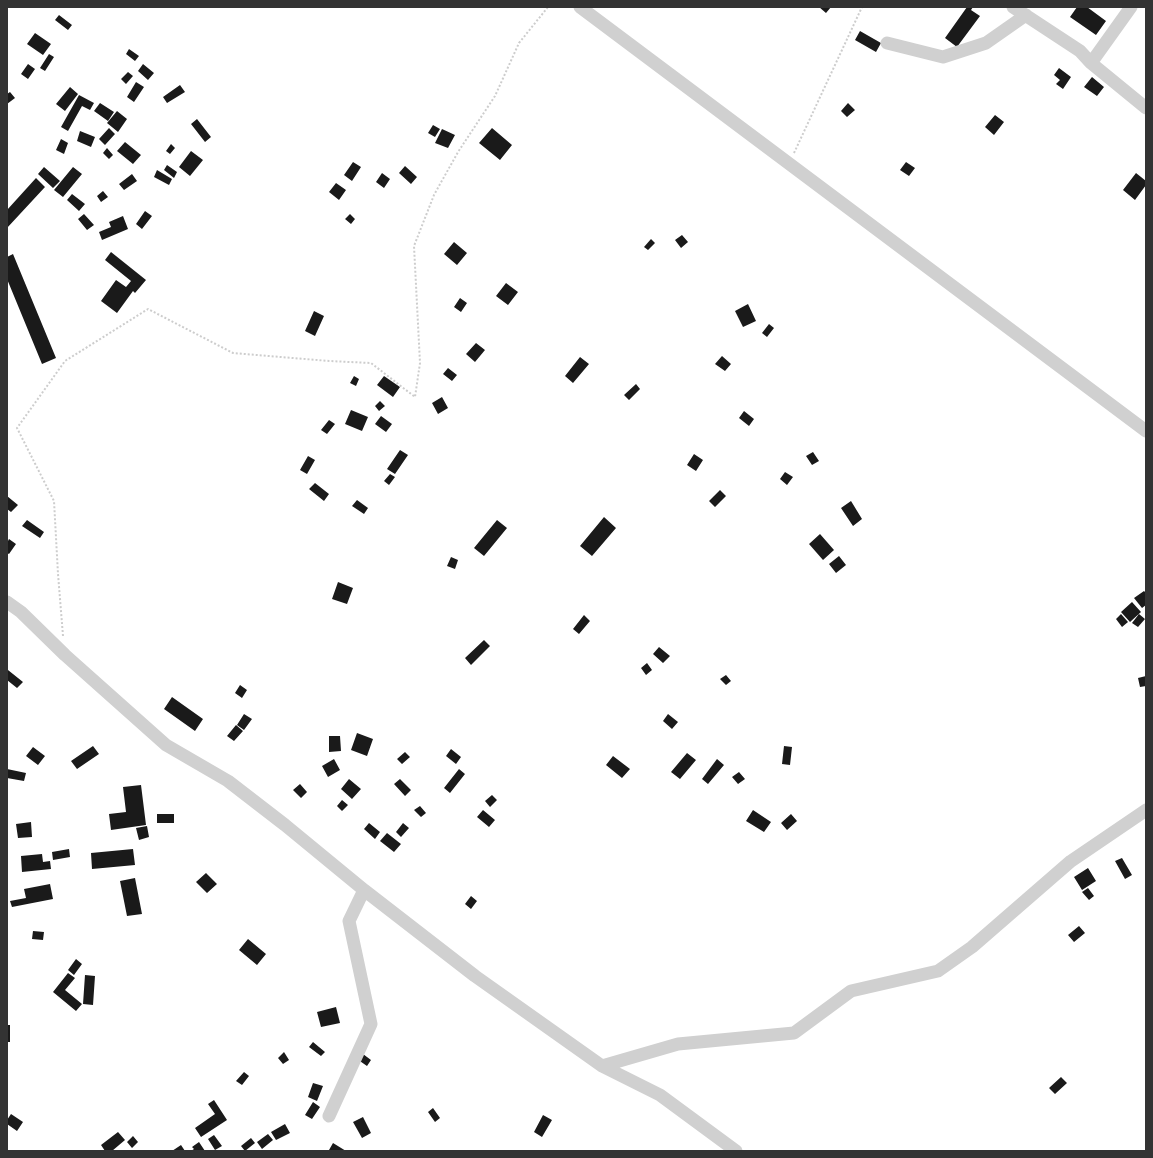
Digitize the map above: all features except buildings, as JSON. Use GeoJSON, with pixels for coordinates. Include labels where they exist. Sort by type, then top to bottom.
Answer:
{"type":"FeatureCollection","features":[{"type":"Feature","properties":{"kind":"street"},"geometry":{"type":"LineString","coordinates":[[580,7],[1146,431]]}},
{"type":"Feature","properties":{"kind":"street"},"geometry":{"type":"LineString","coordinates":[[1013,7],[1080,51],[1090,63],[1146,108]]}},
{"type":"Feature","properties":{"kind":"street"},"geometry":{"type":"LineString","coordinates":[[1090,63],[1132,7]]}},
{"type":"Feature","properties":{"kind":"street"},"geometry":{"type":"LineString","coordinates":[[887,43],[943,57],[986,43],[1026,15]]}},
{"type":"Feature","properties":{"kind":"street"},"geometry":{"type":"LineString","coordinates":[[7,602],[21,612],[65,655],[166,745],[228,781],[285,825],[364,890],[475,976],[602,1066],[660,1095],[736,1151]]}},
{"type":"Feature","properties":{"kind":"street"},"geometry":{"type":"LineString","coordinates":[[602,1066],[678,1044],[794,1033],[851,991],[938,970],[972,947],[1071,861],[1146,810]]}},
{"type":"Feature","properties":{"kind":"street"},"geometry":{"type":"LineString","coordinates":[[329,1116],[371,1024],[349,921],[364,890]]}},
{"type":"Feature","properties":{"kind":"path"},"geometry":{"type":"LineString","coordinates":[[65,655],[58,574],[54,501],[17,428],[65,361],[148,309],[233,353],[371,363],[415,397],[420,363],[414,246],[434,195],[458,152],[495,96],[519,43],[548,7]]}},
{"type":"Feature","properties":{"kind":"path"},"geometry":{"type":"LineString","coordinates":[[789,163],[862,7]]}}]}
